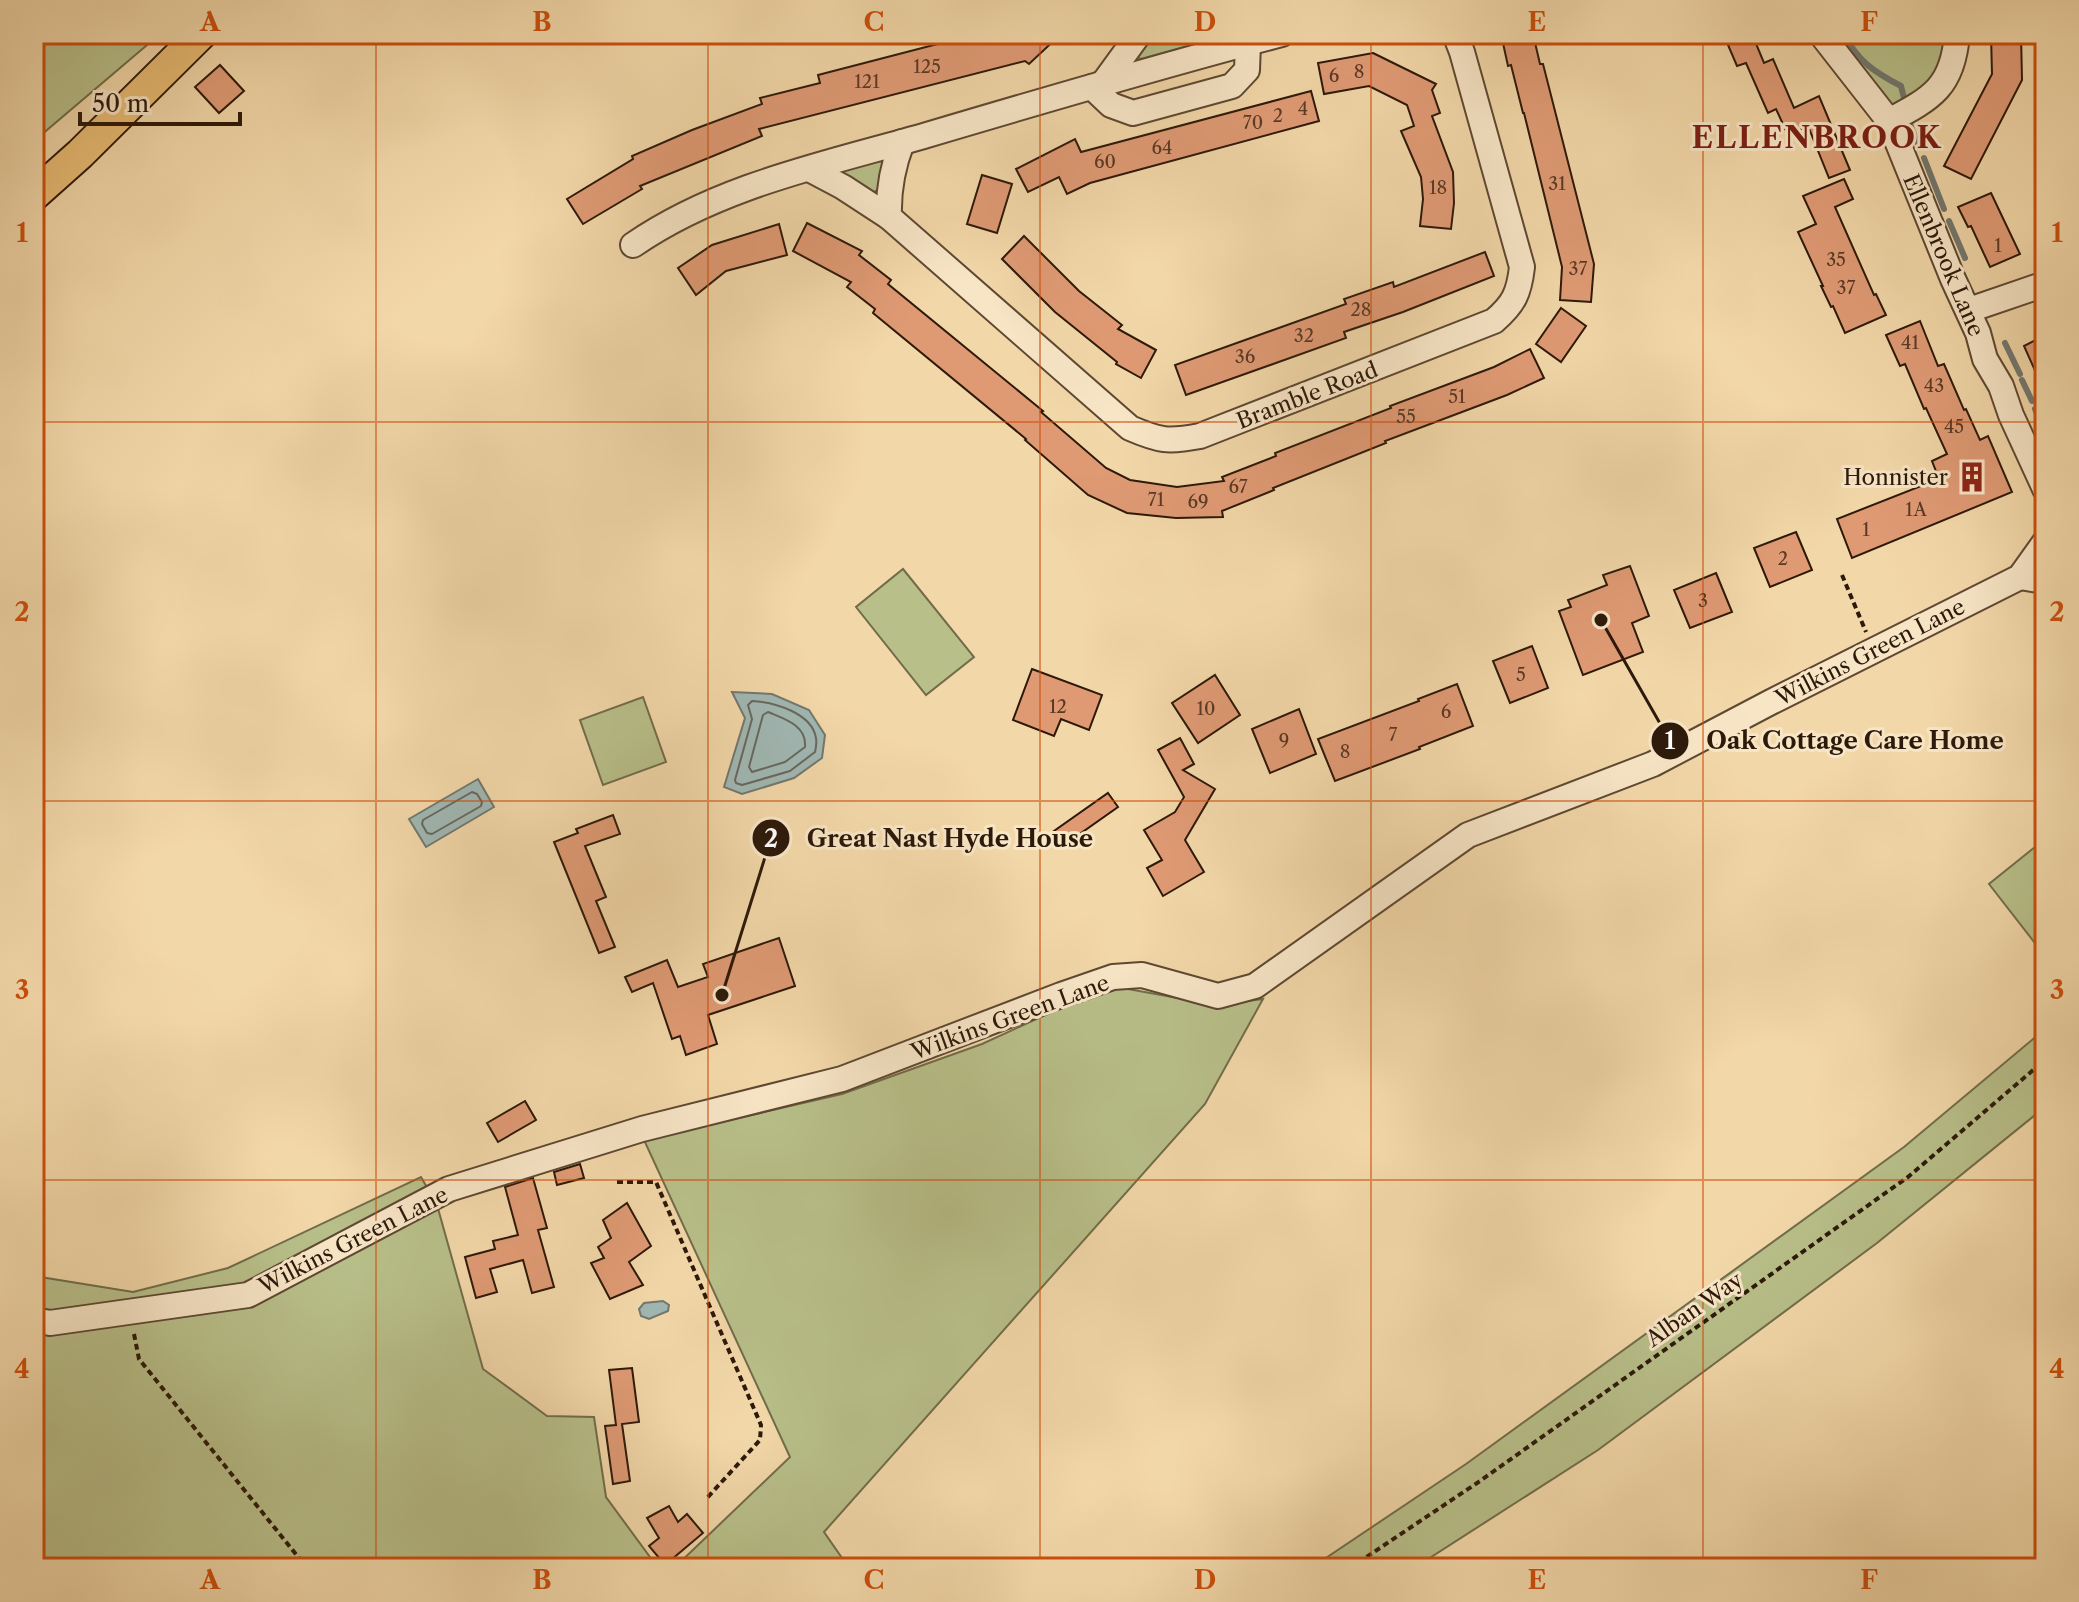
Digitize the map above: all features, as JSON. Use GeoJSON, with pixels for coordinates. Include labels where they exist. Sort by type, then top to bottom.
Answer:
{"type":"FeatureCollection","features":[{"type":"Feature","properties":{"kind":"main road"},"geometry":{"type":"LineString","coordinates":[[34,195],[80,154],[201,34]]}},
{"type":"Feature","properties":{"kind":"street"},"geometry":{"type":"LineString","coordinates":[[1098,85],[1139,34]]}},
{"type":"Feature","properties":{"kind":"street"},"geometry":{"type":"LineString","coordinates":[[1213,34],[1242,44]]}},
{"type":"Feature","properties":{"kind":"street"},"geometry":{"type":"LineString","coordinates":[[633,245],[658,228],[741,189],[1282,34]]}},
{"type":"Feature","properties":{"kind":"street","name":"Bramble Road"},"geometry":{"type":"LineString","coordinates":[[809,169],[889,217],[1130,428],[1158,440],[1200,436],[1494,321],[1509,309],[1520,286],[1522,267],[1455,34]]}},
{"type":"Feature","properties":{"kind":"street","name":"Ellenbrook Lane"},"geometry":{"type":"LineString","coordinates":[[1821,34],[1889,121],[1953,279],[1969,310],[1985,359],[2001,386],[2045,489]]}},
{"type":"Feature","properties":{"kind":"street"},"geometry":{"type":"LineString","coordinates":[[1889,121],[1925,102],[1941,85],[1950,72],[1957,34]]}},
{"type":"Feature","properties":{"kind":"street"},"geometry":{"type":"LineString","coordinates":[[1098,85],[1111,105],[1133,113],[1232,86],[1247,70],[1242,44]]}},
{"type":"Feature","properties":{"kind":"street"},"geometry":{"type":"LineString","coordinates":[[889,217],[888,192],[902,142]]}},
{"type":"Feature","properties":{"kind":"street"},"geometry":{"type":"LineString","coordinates":[[1969,310],[2045,284]]}},
{"type":"Feature","properties":{"kind":"street","name":"Wilkins Green Lane"},"geometry":{"type":"LineString","coordinates":[[34,1320],[50,1323],[248,1295],[449,1189],[642,1129],[842,1079],[1113,977],[1142,975],[1218,996],[1255,986],[1468,835],[1653,764],[2020,577],[2045,542]]}},
{"type":"Feature","properties":{"kind":"street"},"geometry":{"type":"LineString","coordinates":[[2020,577],[2045,581]]}},
{"type":"Feature","properties":{"kind":"path"},"geometry":{"type":"LineString","coordinates":[[1842,575],[1874,650]]}},
{"type":"Feature","properties":{"kind":"path","name":"Alban Way"},"geometry":{"type":"LineString","coordinates":[[1350,1568],[1480,1481],[1908,1177],[2045,1060]]}},
{"type":"Feature","properties":{"kind":"path"},"geometry":{"type":"LineString","coordinates":[[617,1182],[656,1182],[761,1425],[760,1440],[707,1498]]}},
{"type":"Feature","properties":{"kind":"path"},"geometry":{"type":"LineString","coordinates":[[130,1312],[139,1359],[307,1568]]}},
{"type":"Feature","properties":{"kind":"green space"},"geometry":{"type":"Polygon","coordinates":[[[34,34],[160,34],[34,141],[34,34]]]}},
{"type":"Feature","properties":{"kind":"green space"},"geometry":{"type":"Polygon","coordinates":[[[1151,34],[1200,34],[1205,36],[1206,41],[1141,59],[1136,56],[1151,34]]]}},
{"type":"Feature","properties":{"kind":"green space"},"geometry":{"type":"Polygon","coordinates":[[[1821,34],[1957,34],[1950,72],[1889,121],[1821,34]]]}},
{"type":"Feature","properties":{"kind":"green space"},"geometry":{"type":"Polygon","coordinates":[[[881,156],[885,162],[879,189],[874,192],[842,176],[843,168],[881,156]]]}},
{"type":"Feature","properties":{"kind":"green space"},"geometry":{"type":"Polygon","coordinates":[[[903,569],[974,657],[926,695],[856,607],[903,569]]]}},
{"type":"Feature","properties":{"kind":"green space"},"geometry":{"type":"Polygon","coordinates":[[[643,697],[666,762],[603,785],[580,720],[643,697]]]}},
{"type":"Feature","properties":{"kind":"green space"},"geometry":{"type":"Polygon","coordinates":[[[2045,839],[2045,956],[1989,884],[2045,839]]]}},
{"type":"Feature","properties":{"kind":"green space"},"geometry":{"type":"Polygon","coordinates":[[[1117,987],[1216,1005],[1263,999],[1205,1104],[824,1532],[849,1568],[674,1568],[790,1457],[644,1140],[842,1094],[982,1044],[1065,1006],[1117,987]]]}},
{"type":"Feature","properties":{"kind":"green space"},"geometry":{"type":"Polygon","coordinates":[[[2045,1029],[2045,1107],[1877,1243],[1598,1450],[1414,1568],[1311,1568],[1466,1464],[1904,1147],[2045,1029]]]}},
{"type":"Feature","properties":{"kind":"green space"},"geometry":{"type":"Polygon","coordinates":[[[421,1177],[437,1205],[483,1369],[547,1416],[594,1417],[606,1497],[658,1568],[34,1568],[34,1276],[133,1292],[228,1268],[421,1177]]]}},
{"type":"Feature","properties":{"kind":"water"},"geometry":{"type":"Polygon","coordinates":[[[732,692],[772,694],[809,710],[825,735],[822,758],[794,778],[742,794],[724,787],[745,718],[732,692]]]}},
{"type":"Feature","properties":{"kind":"water"},"geometry":{"type":"Polygon","coordinates":[[[478,779],[494,807],[426,847],[409,819],[478,779]]]}},
{"type":"Feature","properties":{"kind":"water"},"geometry":{"type":"Polygon","coordinates":[[[663,1301],[669,1305],[668,1311],[649,1319],[641,1316],[639,1309],[644,1303],[663,1301]]]}},
{"type":"Feature","properties":{"kind":"building"},"geometry":{"type":"Polygon","coordinates":[[[976,34],[1061,34],[1029,64],[1025,61],[759,129],[762,136],[640,186],[642,189],[583,224],[567,199],[633,159],[632,156],[762,104],[760,98],[820,83],[818,75],[976,34]]]}},
{"type":"Feature","properties":{"kind":"building"},"geometry":{"type":"Polygon","coordinates":[[[1501,34],[1533,34],[1594,264],[1591,302],[1560,300],[1562,267],[1501,34]]]}},
{"type":"Feature","properties":{"kind":"building"},"geometry":{"type":"Polygon","coordinates":[[[1752,34],[1764,63],[1773,59],[1794,108],[1819,96],[1850,170],[1829,178],[1808,126],[1788,135],[1776,109],[1768,113],[1746,63],[1737,66],[1728,45],[1752,34]]]}},
{"type":"Feature","properties":{"kind":"building"},"geometry":{"type":"Polygon","coordinates":[[[1991,34],[2021,34],[2022,80],[1971,179],[1944,166],[1992,74],[1991,34]]]}},
{"type":"Feature","properties":{"kind":"building"},"geometry":{"type":"Polygon","coordinates":[[[1373,53],[1436,84],[1432,90],[1440,113],[1432,116],[1453,172],[1451,229],[1420,226],[1423,199],[1421,177],[1401,131],[1414,126],[1407,105],[1369,86],[1324,94],[1318,63],[1373,53]]]}},
{"type":"Feature","properties":{"kind":"building"},"geometry":{"type":"Polygon","coordinates":[[[220,65],[244,91],[219,113],[195,87],[220,65]]]}},
{"type":"Feature","properties":{"kind":"building"},"geometry":{"type":"Polygon","coordinates":[[[1311,91],[1319,121],[1090,183],[1067,194],[1059,177],[1028,192],[1016,169],[1075,139],[1081,152],[1311,91]]]}},
{"type":"Feature","properties":{"kind":"building"},"geometry":{"type":"Polygon","coordinates":[[[982,175],[1012,184],[997,233],[967,224],[982,175]]]}},
{"type":"Feature","properties":{"kind":"building"},"geometry":{"type":"Polygon","coordinates":[[[1844,179],[1853,199],[1835,207],[1886,315],[1845,333],[1798,232],[1816,224],[1803,196],[1844,179]]]}},
{"type":"Feature","properties":{"kind":"building"},"geometry":{"type":"Polygon","coordinates":[[[1991,193],[2020,254],[1990,267],[1971,226],[1968,227],[1958,207],[1991,193]]]}},
{"type":"Feature","properties":{"kind":"building"},"geometry":{"type":"Polygon","coordinates":[[[807,223],[862,251],[859,255],[891,280],[888,284],[1043,411],[1106,468],[1130,480],[1177,487],[1224,481],[1222,477],[1276,456],[1275,453],[1494,367],[1530,349],[1544,378],[1273,488],[1222,511],[1223,517],[1176,518],[1127,513],[1088,495],[1026,439],[873,313],[875,309],[847,287],[851,282],[793,251],[807,223]]]}},
{"type":"Feature","properties":{"kind":"building"},"geometry":{"type":"Polygon","coordinates":[[[779,224],[787,255],[726,271],[696,295],[678,268],[712,245],[779,224]]]}},
{"type":"Feature","properties":{"kind":"building"},"geometry":{"type":"Polygon","coordinates":[[[1024,236],[1079,291],[1122,325],[1118,329],[1156,350],[1141,378],[1116,364],[1055,312],[1002,259],[1024,236]]]}},
{"type":"Feature","properties":{"kind":"building"},"geometry":{"type":"Polygon","coordinates":[[[1485,252],[1494,276],[1344,332],[1346,338],[1186,395],[1175,365],[1346,304],[1344,299],[1393,282],[1394,287],[1485,252]]]}},
{"type":"Feature","properties":{"kind":"building"},"geometry":{"type":"Polygon","coordinates":[[[1561,308],[1586,326],[1561,362],[1536,344],[1561,308]]]}},
{"type":"Feature","properties":{"kind":"building"},"geometry":{"type":"Polygon","coordinates":[[[1920,321],[1938,366],[1944,364],[1980,440],[1988,436],[2012,492],[1852,558],[1837,519],[1939,479],[1932,461],[1947,454],[1905,364],[1900,366],[1886,335],[1920,321]]]}},
{"type":"Feature","properties":{"kind":"building"},"geometry":{"type":"Polygon","coordinates":[[[2045,335],[2045,393],[2024,346],[2045,335]]]}},
{"type":"Feature","properties":{"kind":"building"},"geometry":{"type":"Polygon","coordinates":[[[1796,532],[1812,570],[1770,587],[1754,548],[1796,532]]]}},
{"type":"Feature","properties":{"kind":"building"},"geometry":{"type":"Polygon","coordinates":[[[1630,566],[1649,616],[1632,623],[1643,652],[1583,675],[1559,611],[1571,607],[1568,600],[1607,585],[1603,575],[1630,566]]]}},
{"type":"Feature","properties":{"kind":"building"},"geometry":{"type":"Polygon","coordinates":[[[1716,573],[1732,612],[1690,628],[1674,590],[1716,573]]]}},
{"type":"Feature","properties":{"kind":"building"},"geometry":{"type":"Polygon","coordinates":[[[1532,646],[1548,688],[1510,703],[1493,661],[1532,646]]]}},
{"type":"Feature","properties":{"kind":"building"},"geometry":{"type":"Polygon","coordinates":[[[1032,669],[1102,695],[1089,730],[1061,719],[1054,736],[1013,720],[1032,669]]]}},
{"type":"Feature","properties":{"kind":"building"},"geometry":{"type":"Polygon","coordinates":[[[1215,675],[1240,715],[1198,743],[1172,703],[1215,675]]]}},
{"type":"Feature","properties":{"kind":"building"},"geometry":{"type":"Polygon","coordinates":[[[1457,684],[1473,726],[1335,781],[1318,739],[1457,684]]]}},
{"type":"Feature","properties":{"kind":"building"},"geometry":{"type":"Polygon","coordinates":[[[1299,709],[1316,754],[1270,773],[1252,729],[1299,709]]]}},
{"type":"Feature","properties":{"kind":"building"},"geometry":{"type":"Polygon","coordinates":[[[1180,738],[1194,764],[1183,770],[1215,789],[1185,840],[1204,872],[1163,896],[1147,868],[1162,860],[1144,830],[1175,812],[1184,797],[1158,750],[1180,738]]]}},
{"type":"Feature","properties":{"kind":"building"},"geometry":{"type":"Polygon","coordinates":[[[1108,793],[1118,807],[1064,845],[1054,831],[1108,793]]]}},
{"type":"Feature","properties":{"kind":"building"},"geometry":{"type":"Polygon","coordinates":[[[613,815],[620,834],[585,846],[606,897],[596,901],[615,947],[599,953],[554,842],[578,833],[576,829],[613,815]]]}},
{"type":"Feature","properties":{"kind":"building"},"geometry":{"type":"Polygon","coordinates":[[[779,938],[795,986],[708,1015],[717,1044],[686,1055],[680,1036],[672,1039],[653,983],[632,992],[625,977],[667,960],[678,987],[708,977],[703,964],[779,938]]]}},
{"type":"Feature","properties":{"kind":"building"},"geometry":{"type":"Polygon","coordinates":[[[525,1101],[536,1120],[498,1142],[487,1123],[525,1101]]]}},
{"type":"Feature","properties":{"kind":"building"},"geometry":{"type":"Polygon","coordinates":[[[580,1164],[584,1178],[557,1185],[554,1172],[580,1164]]]}},
{"type":"Feature","properties":{"kind":"building"},"geometry":{"type":"Polygon","coordinates":[[[533,1178],[547,1228],[538,1230],[554,1287],[532,1293],[523,1260],[490,1269],[497,1292],[476,1298],[465,1257],[495,1249],[493,1241],[518,1235],[505,1187],[533,1178]]]}},
{"type":"Feature","properties":{"kind":"building"},"geometry":{"type":"Polygon","coordinates":[[[627,1203],[651,1246],[629,1262],[643,1285],[610,1299],[591,1263],[604,1258],[598,1247],[611,1238],[603,1220],[627,1203]]]}},
{"type":"Feature","properties":{"kind":"building"},"geometry":{"type":"Polygon","coordinates":[[[632,1368],[639,1422],[622,1424],[630,1481],[613,1484],[605,1426],[616,1425],[609,1370],[632,1368]]]}},
{"type":"Feature","properties":{"kind":"building"},"geometry":{"type":"Polygon","coordinates":[[[669,1506],[678,1522],[687,1514],[703,1533],[665,1565],[649,1546],[659,1538],[647,1518],[669,1506]]]}},
{"type":"Feature","properties":{"kind":"waterway"},"geometry":{"type":"LineString","coordinates":[[1843,34],[1868,65],[1901,86],[1904,98]]}},
{"type":"Feature","properties":{"kind":"waterway"},"geometry":{"type":"LineString","coordinates":[[1910,124],[1919,147]]}},
{"type":"Feature","properties":{"kind":"waterway"},"geometry":{"type":"LineString","coordinates":[[1924,158],[1944,209]]}},
{"type":"Feature","properties":{"kind":"waterway"},"geometry":{"type":"LineString","coordinates":[[1949,221],[1965,258]]}},
{"type":"Feature","properties":{"kind":"waterway"},"geometry":{"type":"LineString","coordinates":[[2005,343],[2020,374]]}},
{"type":"Feature","properties":{"kind":"waterway"},"geometry":{"type":"LineString","coordinates":[[2022,380],[2032,401]]}},
{"type":"Feature","properties":{"kind":"waterway"},"geometry":{"type":"LineString","coordinates":[[2035,409],[2045,431]]}},
{"type":"Feature","properties":{"kind":"place","name":"Honnister"},"geometry":{"type":"Point","coordinates":[1972,477]}},
{"type":"Feature","properties":{"kind":"place","name":"Oak Cottage Care Home"},"geometry":{"type":"Point","coordinates":[1601,620]}},
{"type":"Feature","properties":{"kind":"place","name":"Great Nast Hyde House"},"geometry":{"type":"Point","coordinates":[722,995]}},
{"type":"Feature","properties":{"kind":"district","name":"ELLENBROOK"},"geometry":{"type":"Point","coordinates":[1817,138]}}]}
